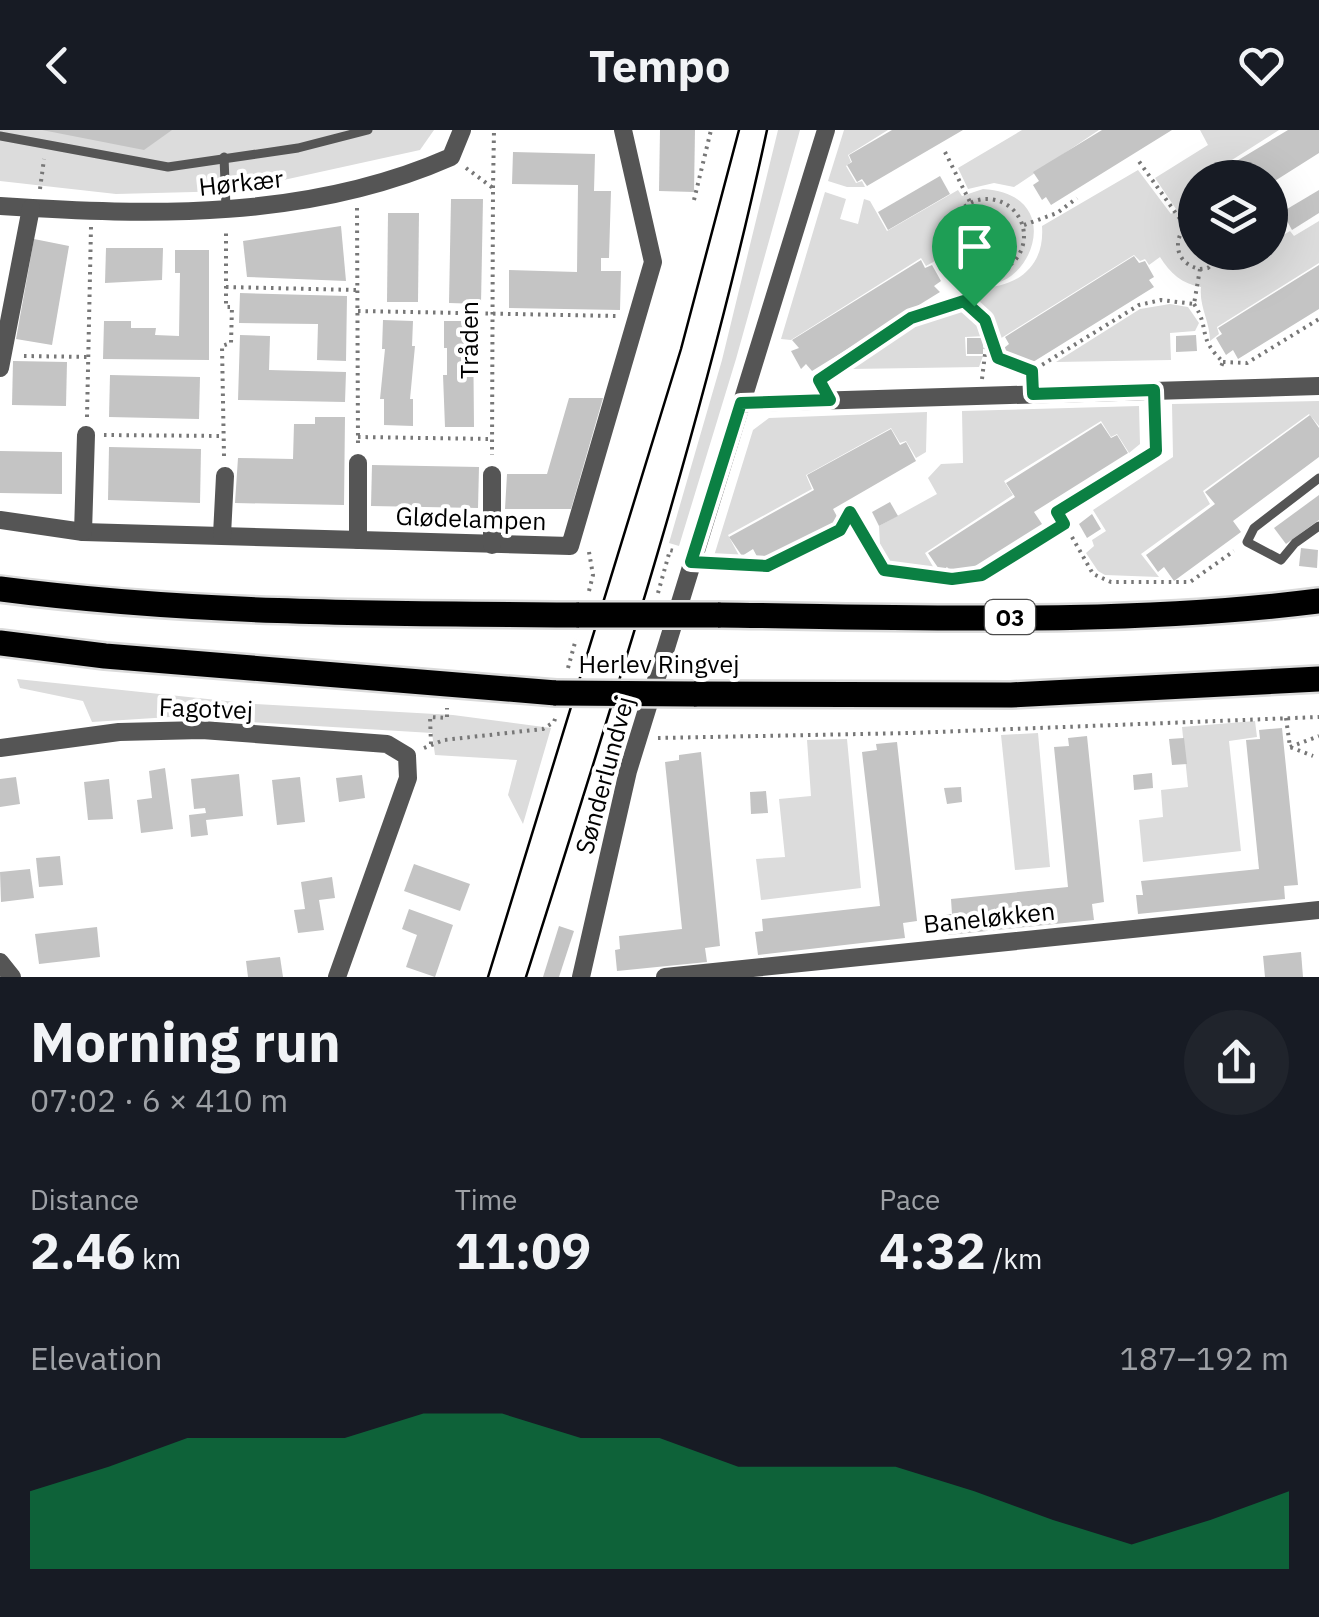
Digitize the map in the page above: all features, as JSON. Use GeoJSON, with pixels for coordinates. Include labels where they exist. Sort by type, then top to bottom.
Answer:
{"type":"FeatureCollection","features":[{"type":"Feature","properties":{"kind":"main road","name":"Herlev Ringvej"},"geometry":{"type":"LineString","coordinates":[[0,589],[110,603],[270,612],[579,615],[987,618],[1210,613],[1319,601]]}},
{"type":"Feature","properties":{"kind":"main road","name":"Herlev Ringvej"},"geometry":{"type":"LineString","coordinates":[[0,643],[105,656],[556,692],[1011,694],[1319,679]]}},
{"type":"Feature","properties":{"kind":"street"},"geometry":{"type":"LineString","coordinates":[[450,157],[462,130]]}},
{"type":"Feature","properties":{"kind":"street","name":"Glødelampen"},"geometry":{"type":"LineString","coordinates":[[0,520],[83,532],[570,546],[653,262],[623,130]]}},
{"type":"Feature","properties":{"kind":"street","name":"Sønderlundvej"},"geometry":{"type":"LineString","coordinates":[[581,977],[638,737],[826,130]]}},
{"type":"Feature","properties":{"kind":"street","name":"Hørkær"},"geometry":{"type":"LineString","coordinates":[[0,206],[92,212],[226,211],[289,204],[357,188],[411,174],[450,157]]}},
{"type":"Feature","properties":{"kind":"street"},"geometry":{"type":"LineString","coordinates":[[1,362],[34,209]]}},
{"type":"Feature","properties":{"kind":"street"},"geometry":{"type":"LineString","coordinates":[[741,403],[1319,386]]}},
{"type":"Feature","properties":{"kind":"street"},"geometry":{"type":"LineString","coordinates":[[83,532],[86,435]]}},
{"type":"Feature","properties":{"kind":"street"},"geometry":{"type":"LineString","coordinates":[[358,463],[358,540]]}},
{"type":"Feature","properties":{"kind":"street"},"geometry":{"type":"LineString","coordinates":[[492,475],[492,545]]}},
{"type":"Feature","properties":{"kind":"street"},"geometry":{"type":"LineString","coordinates":[[222,535],[225,476]]}},
{"type":"Feature","properties":{"kind":"street","name":"Fagotvej"},"geometry":{"type":"LineString","coordinates":[[0,748],[119,732],[202,730],[386,744],[406,756],[408,778],[338,977]]}},
{"type":"Feature","properties":{"kind":"street","name":"Baneløkken"},"geometry":{"type":"LineString","coordinates":[[666,977],[1319,910]]}},
{"type":"Feature","properties":{"kind":"street"},"geometry":{"type":"LineString","coordinates":[[0,962],[12,977]]}},
{"type":"Feature","properties":{"kind":"lane"},"geometry":{"type":"LineString","coordinates":[[0,136],[168,167],[298,148],[368,130]]}},
{"type":"Feature","properties":{"kind":"lane"},"geometry":{"type":"LineString","coordinates":[[224,157],[226,211]]}},
{"type":"Feature","properties":{"kind":"lane"},"geometry":{"type":"LineString","coordinates":[[982,575],[1064,524],[1057,512],[1156,451],[1154,390]]}},
{"type":"Feature","properties":{"kind":"lane"},"geometry":{"type":"LineString","coordinates":[[1319,478],[1254,528],[1246,542],[1281,560],[1295,543],[1319,526]]}},
{"type":"Feature","properties":{"kind":"path","name":"Tråden"},"geometry":{"type":"LineString","coordinates":[[492,475],[494,130]]}},
{"type":"Feature","properties":{"kind":"path"},"geometry":{"type":"LineString","coordinates":[[694,200],[711,130]]}},
{"type":"Feature","properties":{"kind":"path"},"geometry":{"type":"LineString","coordinates":[[34,209],[46,144]]}},
{"type":"Feature","properties":{"kind":"path"},"geometry":{"type":"LineString","coordinates":[[945,152],[971,203]]}},
{"type":"Feature","properties":{"kind":"path"},"geometry":{"type":"LineString","coordinates":[[450,157],[493,188]]}},
{"type":"Feature","properties":{"kind":"path"},"geometry":{"type":"LineString","coordinates":[[1138,160],[1178,216]]}},
{"type":"Feature","properties":{"kind":"path"},"geometry":{"type":"LineString","coordinates":[[357,188],[358,463]]}},
{"type":"Feature","properties":{"kind":"path"},"geometry":{"type":"LineString","coordinates":[[1023,226],[1057,213],[1077,198]]}},
{"type":"Feature","properties":{"kind":"path"},"geometry":{"type":"LineString","coordinates":[[984,200],[1009,206],[1023,226],[1024,241],[1008,267],[987,274],[976,272],[964,267],[956,256],[952,225],[958,212],[971,203],[984,200]]}},
{"type":"Feature","properties":{"kind":"path"},"geometry":{"type":"LineString","coordinates":[[225,476],[222,346],[231,343],[232,308],[226,307],[226,211]]}},
{"type":"Feature","properties":{"kind":"path"},"geometry":{"type":"LineString","coordinates":[[92,212],[86,435],[224,436]]}},
{"type":"Feature","properties":{"kind":"path"},"geometry":{"type":"LineString","coordinates":[[1200,270],[1194,304],[1202,316],[1205,344],[1223,362],[1247,363],[1319,319]]}},
{"type":"Feature","properties":{"kind":"path"},"geometry":{"type":"LineString","coordinates":[[976,272],[969,290],[998,358],[1032,371]]}},
{"type":"Feature","properties":{"kind":"path"},"geometry":{"type":"LineString","coordinates":[[226,287],[358,290]]}},
{"type":"Feature","properties":{"kind":"path"},"geometry":{"type":"LineString","coordinates":[[1032,371],[1139,305],[1161,300],[1194,304]]}},
{"type":"Feature","properties":{"kind":"path"},"geometry":{"type":"LineString","coordinates":[[830,400],[819,380],[911,318],[964,301],[974,306]]}},
{"type":"Feature","properties":{"kind":"path"},"geometry":{"type":"LineString","coordinates":[[358,311],[637,316]]}},
{"type":"Feature","properties":{"kind":"path"},"geometry":{"type":"LineString","coordinates":[[980,396],[986,346],[992,344]]}},
{"type":"Feature","properties":{"kind":"path"},"geometry":{"type":"LineString","coordinates":[[1,362],[89,358]]}},
{"type":"Feature","properties":{"kind":"path"},"geometry":{"type":"LineString","coordinates":[[1209,389],[1223,362]]}},
{"type":"Feature","properties":{"kind":"path"},"geometry":{"type":"LineString","coordinates":[[1032,371],[1033,394]]}},
{"type":"Feature","properties":{"kind":"path"},"geometry":{"type":"LineString","coordinates":[[358,437],[492,439]]}},
{"type":"Feature","properties":{"kind":"path"},"geometry":{"type":"LineString","coordinates":[[691,562],[767,566],[840,530],[850,512],[884,570],[952,579],[982,575]]}},
{"type":"Feature","properties":{"kind":"path"},"geometry":{"type":"LineString","coordinates":[[1064,524],[1093,574],[1111,582],[1190,582],[1246,542]]}},
{"type":"Feature","properties":{"kind":"path"},"geometry":{"type":"LineString","coordinates":[[658,594],[670,550]]}},
{"type":"Feature","properties":{"kind":"path"},"geometry":{"type":"LineString","coordinates":[[431,744],[430,717],[447,718],[448,704]]}},
{"type":"Feature","properties":{"kind":"path"},"geometry":{"type":"LineString","coordinates":[[607,759],[623,704]]}},
{"type":"Feature","properties":{"kind":"path"},"geometry":{"type":"LineString","coordinates":[[638,737],[930,733],[1319,717]]}},
{"type":"Feature","properties":{"kind":"path"},"geometry":{"type":"LineString","coordinates":[[1286,718],[1290,747]]}},
{"type":"Feature","properties":{"kind":"path"},"geometry":{"type":"LineString","coordinates":[[1290,747],[1319,736]]}},
{"type":"Feature","properties":{"kind":"path"},"geometry":{"type":"LineString","coordinates":[[1290,747],[1313,756]]}},
{"type":"Feature","properties":{"kind":"shaded area"},"geometry":{"type":"Polygon","coordinates":[[[0,130],[434,130],[420,150],[233,191],[116,194],[0,181],[0,130]]]}},
{"type":"Feature","properties":{"kind":"shaded area"},"geometry":{"type":"Polygon","coordinates":[[[778,130],[800,130],[679,546],[669,543],[722,360],[778,130]]]}},
{"type":"Feature","properties":{"kind":"shaded area"},"geometry":{"type":"Polygon","coordinates":[[[844,130],[888,130],[848,155],[851,162],[846,166],[856,183],[862,181],[865,187],[828,181],[844,130]]]}},
{"type":"Feature","properties":{"kind":"shaded area"},"geometry":{"type":"Polygon","coordinates":[[[1022,130],[1099,130],[1014,187],[994,183],[968,189],[958,168],[1022,130]]]}},
{"type":"Feature","properties":{"kind":"shaded area"},"geometry":{"type":"Polygon","coordinates":[[[1200,130],[1279,130],[1232,160],[1184,160],[1208,145],[1200,130]]]}},
{"type":"Feature","properties":{"kind":"shaded area"},"geometry":{"type":"Polygon","coordinates":[[[1178,164],[1178,270],[1288,270],[1288,232],[1294,236],[1319,221],[1319,263],[1217,327],[1219,334],[1210,341],[1201,287],[1177,277],[1160,257],[1149,265],[1134,255],[995,342],[977,288],[1004,284],[1026,272],[1039,253],[1042,226],[1138,170],[1171,214],[1176,209],[1155,178],[1178,164]]]}},
{"type":"Feature","properties":{"kind":"shaded area"},"geometry":{"type":"Polygon","coordinates":[[[983,189],[1014,197],[1030,215],[1034,236],[1026,258],[1012,275],[991,284],[968,279],[944,256],[926,266],[921,258],[791,340],[781,339],[825,192],[846,199],[840,219],[858,224],[864,199],[870,201],[887,231],[958,190],[962,196],[983,189]]]}},
{"type":"Feature","properties":{"kind":"shaded area"},"geometry":{"type":"Polygon","coordinates":[[[1170,304],[1188,307],[1199,323],[1195,331],[1170,333],[1171,360],[1056,362],[1140,309],[1170,304]]]}},
{"type":"Feature","properties":{"kind":"shaded area"},"geometry":{"type":"Polygon","coordinates":[[[967,306],[980,319],[986,336],[965,337],[966,356],[983,356],[979,367],[850,369],[918,319],[967,306]]]}},
{"type":"Feature","properties":{"kind":"shaded area"},"geometry":{"type":"Polygon","coordinates":[[[1319,401],[1319,426],[1309,414],[1203,491],[1210,504],[1141,554],[1159,577],[1105,575],[1098,571],[1086,553],[1094,546],[1092,540],[1106,531],[1093,510],[1173,457],[1172,404],[1319,401]]]}},
{"type":"Feature","properties":{"kind":"shaded area"},"geometry":{"type":"Polygon","coordinates":[[[1139,406],[1140,444],[1129,453],[1117,434],[1111,437],[1101,421],[1004,481],[1013,495],[925,553],[938,575],[881,563],[879,526],[937,494],[928,478],[941,464],[963,463],[962,411],[1139,406]]]}},
{"type":"Feature","properties":{"kind":"shaded area"},"geometry":{"type":"Polygon","coordinates":[[[927,412],[926,452],[916,458],[906,441],[900,443],[891,428],[806,475],[812,489],[728,535],[743,563],[713,559],[753,430],[769,418],[927,412]]]}},
{"type":"Feature","properties":{"kind":"shaded area"},"geometry":{"type":"Polygon","coordinates":[[[17,679],[255,704],[453,715],[551,728],[523,824],[508,795],[517,760],[435,755],[432,733],[170,717],[92,722],[83,701],[20,688],[17,679]]]}},
{"type":"Feature","properties":{"kind":"shaded area"},"geometry":{"type":"Polygon","coordinates":[[[1255,721],[1257,737],[1229,741],[1241,851],[1143,862],[1139,820],[1163,817],[1161,790],[1188,787],[1182,727],[1255,721]]]}},
{"type":"Feature","properties":{"kind":"shaded area"},"geometry":{"type":"Polygon","coordinates":[[[1038,733],[1050,867],[1015,870],[1001,735],[1038,733]]]}},
{"type":"Feature","properties":{"kind":"shaded area"},"geometry":{"type":"Polygon","coordinates":[[[847,739],[861,888],[761,900],[756,859],[785,857],[779,799],[811,796],[807,740],[847,739]]]}},
{"type":"Feature","properties":{"kind":"building"},"geometry":{"type":"Polygon","coordinates":[[[42,130],[172,130],[144,150],[42,130]]]}},
{"type":"Feature","properties":{"kind":"building"},"geometry":{"type":"Polygon","coordinates":[[[660,130],[695,130],[694,192],[659,191],[660,130]]]}},
{"type":"Feature","properties":{"kind":"building"},"geometry":{"type":"Polygon","coordinates":[[[892,130],[963,130],[867,186],[862,179],[857,182],[847,165],[852,162],[849,155],[892,130]]]}},
{"type":"Feature","properties":{"kind":"building"},"geometry":{"type":"Polygon","coordinates":[[[1102,130],[1172,130],[1051,205],[1046,197],[1042,200],[1033,185],[1039,181],[1033,172],[1102,130]]]}},
{"type":"Feature","properties":{"kind":"building"},"geometry":{"type":"Polygon","coordinates":[[[1288,130],[1319,130],[1319,153],[1288,173],[1288,160],[1238,160],[1288,130]]]}},
{"type":"Feature","properties":{"kind":"building"},"geometry":{"type":"Polygon","coordinates":[[[513,152],[595,154],[594,191],[611,191],[609,258],[601,258],[601,271],[621,271],[620,310],[509,308],[509,270],[577,272],[578,185],[512,184],[513,152]]]}},
{"type":"Feature","properties":{"kind":"building"},"geometry":{"type":"Polygon","coordinates":[[[940,176],[950,194],[888,230],[878,212],[940,176]]]}},
{"type":"Feature","properties":{"kind":"building"},"geometry":{"type":"Polygon","coordinates":[[[1319,190],[1319,213],[1292,230],[1288,208],[1319,190]]]}},
{"type":"Feature","properties":{"kind":"building"},"geometry":{"type":"Polygon","coordinates":[[[451,199],[483,199],[481,304],[449,303],[451,199]]]}},
{"type":"Feature","properties":{"kind":"building"},"geometry":{"type":"Polygon","coordinates":[[[388,213],[419,213],[418,302],[387,302],[388,213]]]}},
{"type":"Feature","properties":{"kind":"building"},"geometry":{"type":"Polygon","coordinates":[[[341,226],[346,281],[247,277],[243,241],[341,226]]]}},
{"type":"Feature","properties":{"kind":"building"},"geometry":{"type":"Polygon","coordinates":[[[34,239],[69,246],[52,345],[16,339],[34,239]]]}},
{"type":"Feature","properties":{"kind":"building"},"geometry":{"type":"Polygon","coordinates":[[[106,248],[163,248],[162,280],[105,283],[106,248]]]}},
{"type":"Feature","properties":{"kind":"building"},"geometry":{"type":"Polygon","coordinates":[[[175,250],[209,250],[209,360],[103,359],[104,321],[131,321],[131,328],[156,328],[155,335],[179,336],[180,273],[175,273],[175,250]]]}},
{"type":"Feature","properties":{"kind":"building"},"geometry":{"type":"Polygon","coordinates":[[[1134,256],[1139,263],[1145,261],[1154,277],[1149,280],[1154,287],[1025,367],[1019,360],[1015,363],[1004,348],[1009,344],[1005,337],[1134,256]]]}},
{"type":"Feature","properties":{"kind":"building"},"geometry":{"type":"Polygon","coordinates":[[[921,260],[925,268],[932,265],[941,281],[934,286],[940,292],[812,371],[806,364],[801,369],[791,351],[799,348],[792,340],[921,260]]]}},
{"type":"Feature","properties":{"kind":"building"},"geometry":{"type":"Polygon","coordinates":[[[1319,265],[1319,309],[1238,359],[1233,350],[1226,355],[1216,338],[1222,334],[1218,328],[1319,265]]]}},
{"type":"Feature","properties":{"kind":"building"},"geometry":{"type":"Polygon","coordinates":[[[240,293],[347,296],[346,361],[317,360],[318,324],[239,323],[240,293]]]}},
{"type":"Feature","properties":{"kind":"building"},"geometry":{"type":"Polygon","coordinates":[[[383,320],[413,321],[413,426],[384,425],[384,399],[380,399],[385,349],[383,320]]]}},
{"type":"Feature","properties":{"kind":"building"},"geometry":{"type":"Polygon","coordinates":[[[444,321],[473,321],[474,427],[445,427],[444,321]]]}},
{"type":"Feature","properties":{"kind":"building"},"geometry":{"type":"Polygon","coordinates":[[[240,335],[270,336],[269,370],[346,372],[345,402],[238,400],[240,335]]]}},
{"type":"Feature","properties":{"kind":"building"},"geometry":{"type":"Polygon","coordinates":[[[1196,335],[1197,351],[1176,352],[1176,336],[1196,335]]]}},
{"type":"Feature","properties":{"kind":"building"},"geometry":{"type":"Polygon","coordinates":[[[967,338],[983,338],[983,354],[967,354],[967,338]]]}},
{"type":"Feature","properties":{"kind":"building"},"geometry":{"type":"Polygon","coordinates":[[[13,361],[67,362],[66,406],[12,405],[13,361]]]}},
{"type":"Feature","properties":{"kind":"building"},"geometry":{"type":"Polygon","coordinates":[[[110,375],[200,377],[199,419],[109,417],[110,375]]]}},
{"type":"Feature","properties":{"kind":"building"},"geometry":{"type":"Polygon","coordinates":[[[569,398],[603,398],[571,509],[505,509],[507,474],[547,474],[569,398]]]}},
{"type":"Feature","properties":{"kind":"building"},"geometry":{"type":"Polygon","coordinates":[[[1310,415],[1319,428],[1319,457],[1233,521],[1241,532],[1174,581],[1164,567],[1158,572],[1146,555],[1215,504],[1205,492],[1310,415]]]}},
{"type":"Feature","properties":{"kind":"building"},"geometry":{"type":"Polygon","coordinates":[[[315,417],[345,417],[344,505],[235,503],[238,458],[293,459],[294,424],[315,424],[315,417]]]}},
{"type":"Feature","properties":{"kind":"building"},"geometry":{"type":"Polygon","coordinates":[[[1101,423],[1111,438],[1117,435],[1128,453],[1034,512],[1042,524],[956,578],[947,567],[941,572],[928,553],[1015,497],[1006,483],[1101,423]]]}},
{"type":"Feature","properties":{"kind":"building"},"geometry":{"type":"Polygon","coordinates":[[[891,429],[900,445],[906,442],[916,461],[833,509],[840,522],[761,564],[753,549],[742,556],[729,537],[814,490],[807,475],[891,429]]]}},
{"type":"Feature","properties":{"kind":"building"},"geometry":{"type":"Polygon","coordinates":[[[109,447],[201,449],[200,503],[108,500],[109,447]]]}},
{"type":"Feature","properties":{"kind":"building"},"geometry":{"type":"Polygon","coordinates":[[[0,451],[62,452],[62,494],[0,493],[0,451]]]}},
{"type":"Feature","properties":{"kind":"building"},"geometry":{"type":"Polygon","coordinates":[[[372,465],[479,467],[478,508],[371,506],[372,465]]]}},
{"type":"Feature","properties":{"kind":"building"},"geometry":{"type":"Polygon","coordinates":[[[1319,495],[1319,520],[1286,544],[1274,528],[1319,495]]]}},
{"type":"Feature","properties":{"kind":"building"},"geometry":{"type":"Polygon","coordinates":[[[890,502],[898,516],[879,526],[872,512],[890,502]]]}},
{"type":"Feature","properties":{"kind":"building"},"geometry":{"type":"Polygon","coordinates":[[[1092,514],[1101,529],[1087,538],[1079,524],[1092,514]]]}},
{"type":"Feature","properties":{"kind":"building"},"geometry":{"type":"Polygon","coordinates":[[[1301,548],[1318,550],[1317,568],[1299,566],[1301,548]]]}},
{"type":"Feature","properties":{"kind":"building"},"geometry":{"type":"Polygon","coordinates":[[[1282,728],[1298,885],[1284,886],[1285,899],[1138,914],[1136,895],[1143,895],[1141,881],[1259,869],[1246,740],[1260,739],[1259,730],[1282,728]]]}},
{"type":"Feature","properties":{"kind":"building"},"geometry":{"type":"Polygon","coordinates":[[[1087,736],[1104,902],[1092,904],[1094,920],[948,935],[946,914],[952,914],[951,899],[1068,887],[1054,747],[1069,746],[1068,738],[1087,736]]]}},
{"type":"Feature","properties":{"kind":"building"},"geometry":{"type":"Polygon","coordinates":[[[1184,738],[1187,764],[1172,765],[1169,739],[1184,738]]]}},
{"type":"Feature","properties":{"kind":"building"},"geometry":{"type":"Polygon","coordinates":[[[897,742],[917,921],[903,923],[905,938],[758,955],[755,932],[763,931],[762,919],[880,906],[862,752],[877,750],[876,744],[897,742]]]}},
{"type":"Feature","properties":{"kind":"building"},"geometry":{"type":"Polygon","coordinates":[[[701,752],[720,946],[705,948],[707,962],[617,971],[615,950],[620,949],[619,936],[682,929],[665,762],[701,752]]]}},
{"type":"Feature","properties":{"kind":"building"},"geometry":{"type":"Polygon","coordinates":[[[165,768],[173,829],[141,833],[137,800],[152,798],[149,771],[165,768]]]}},
{"type":"Feature","properties":{"kind":"building"},"geometry":{"type":"Polygon","coordinates":[[[1152,773],[1153,788],[1134,790],[1133,775],[1152,773]]]}},
{"type":"Feature","properties":{"kind":"building"},"geometry":{"type":"Polygon","coordinates":[[[239,774],[243,816],[206,820],[208,835],[191,837],[189,815],[206,813],[205,808],[194,809],[191,779],[239,774]]]}},
{"type":"Feature","properties":{"kind":"building"},"geometry":{"type":"Polygon","coordinates":[[[362,775],[365,798],[339,802],[336,778],[362,775]]]}},
{"type":"Feature","properties":{"kind":"building"},"geometry":{"type":"Polygon","coordinates":[[[16,777],[20,804],[0,807],[0,779],[16,777]]]}},
{"type":"Feature","properties":{"kind":"building"},"geometry":{"type":"Polygon","coordinates":[[[300,777],[305,822],[277,825],[272,780],[300,777]]]}},
{"type":"Feature","properties":{"kind":"building"},"geometry":{"type":"Polygon","coordinates":[[[109,779],[113,819],[88,820],[84,782],[109,779]]]}},
{"type":"Feature","properties":{"kind":"building"},"geometry":{"type":"Polygon","coordinates":[[[961,787],[962,802],[947,804],[944,788],[961,787]]]}},
{"type":"Feature","properties":{"kind":"building"},"geometry":{"type":"Polygon","coordinates":[[[766,791],[768,813],[751,814],[750,792],[766,791]]]}},
{"type":"Feature","properties":{"kind":"building"},"geometry":{"type":"Polygon","coordinates":[[[60,856],[63,885],[39,887],[36,858],[60,856]]]}},
{"type":"Feature","properties":{"kind":"building"},"geometry":{"type":"Polygon","coordinates":[[[414,864],[470,884],[460,911],[404,891],[414,864]]]}},
{"type":"Feature","properties":{"kind":"building"},"geometry":{"type":"Polygon","coordinates":[[[30,869],[34,898],[1,902],[0,872],[30,869]]]}},
{"type":"Feature","properties":{"kind":"building"},"geometry":{"type":"Polygon","coordinates":[[[332,877],[335,898],[319,900],[324,930],[298,933],[294,910],[305,909],[301,882],[332,877]]]}},
{"type":"Feature","properties":{"kind":"building"},"geometry":{"type":"Polygon","coordinates":[[[409,909],[453,925],[435,977],[406,967],[417,935],[402,929],[409,909]]]}},
{"type":"Feature","properties":{"kind":"building"},"geometry":{"type":"Polygon","coordinates":[[[559,926],[574,931],[559,977],[543,977],[559,926]]]}},
{"type":"Feature","properties":{"kind":"building"},"geometry":{"type":"Polygon","coordinates":[[[97,927],[100,957],[39,964],[35,934],[97,927]]]}},
{"type":"Feature","properties":{"kind":"building"},"geometry":{"type":"Polygon","coordinates":[[[1301,952],[1303,977],[1265,977],[1263,956],[1301,952]]]}},
{"type":"Feature","properties":{"kind":"building"},"geometry":{"type":"Polygon","coordinates":[[[280,957],[283,977],[248,977],[246,961],[280,957]]]}},
{"type":"Feature","properties":{"kind":"tram line"},"geometry":{"type":"LineString","coordinates":[[488,977],[681,349],[739,130]]}},
{"type":"Feature","properties":{"kind":"tram line"},"geometry":{"type":"LineString","coordinates":[[526,977],[687,451],[767,130]]}},
{"type":"Feature","properties":{"kind":"route"},"geometry":{"type":"LineString","coordinates":[[964,301],[974,306],[985,320],[998,358],[1032,371],[1033,394],[1154,390],[1156,451],[1057,512],[1064,524],[982,575],[962,580],[884,570],[850,512],[840,530],[767,566],[691,562],[741,403],[830,400],[819,380],[911,318],[964,301]]}}]}
